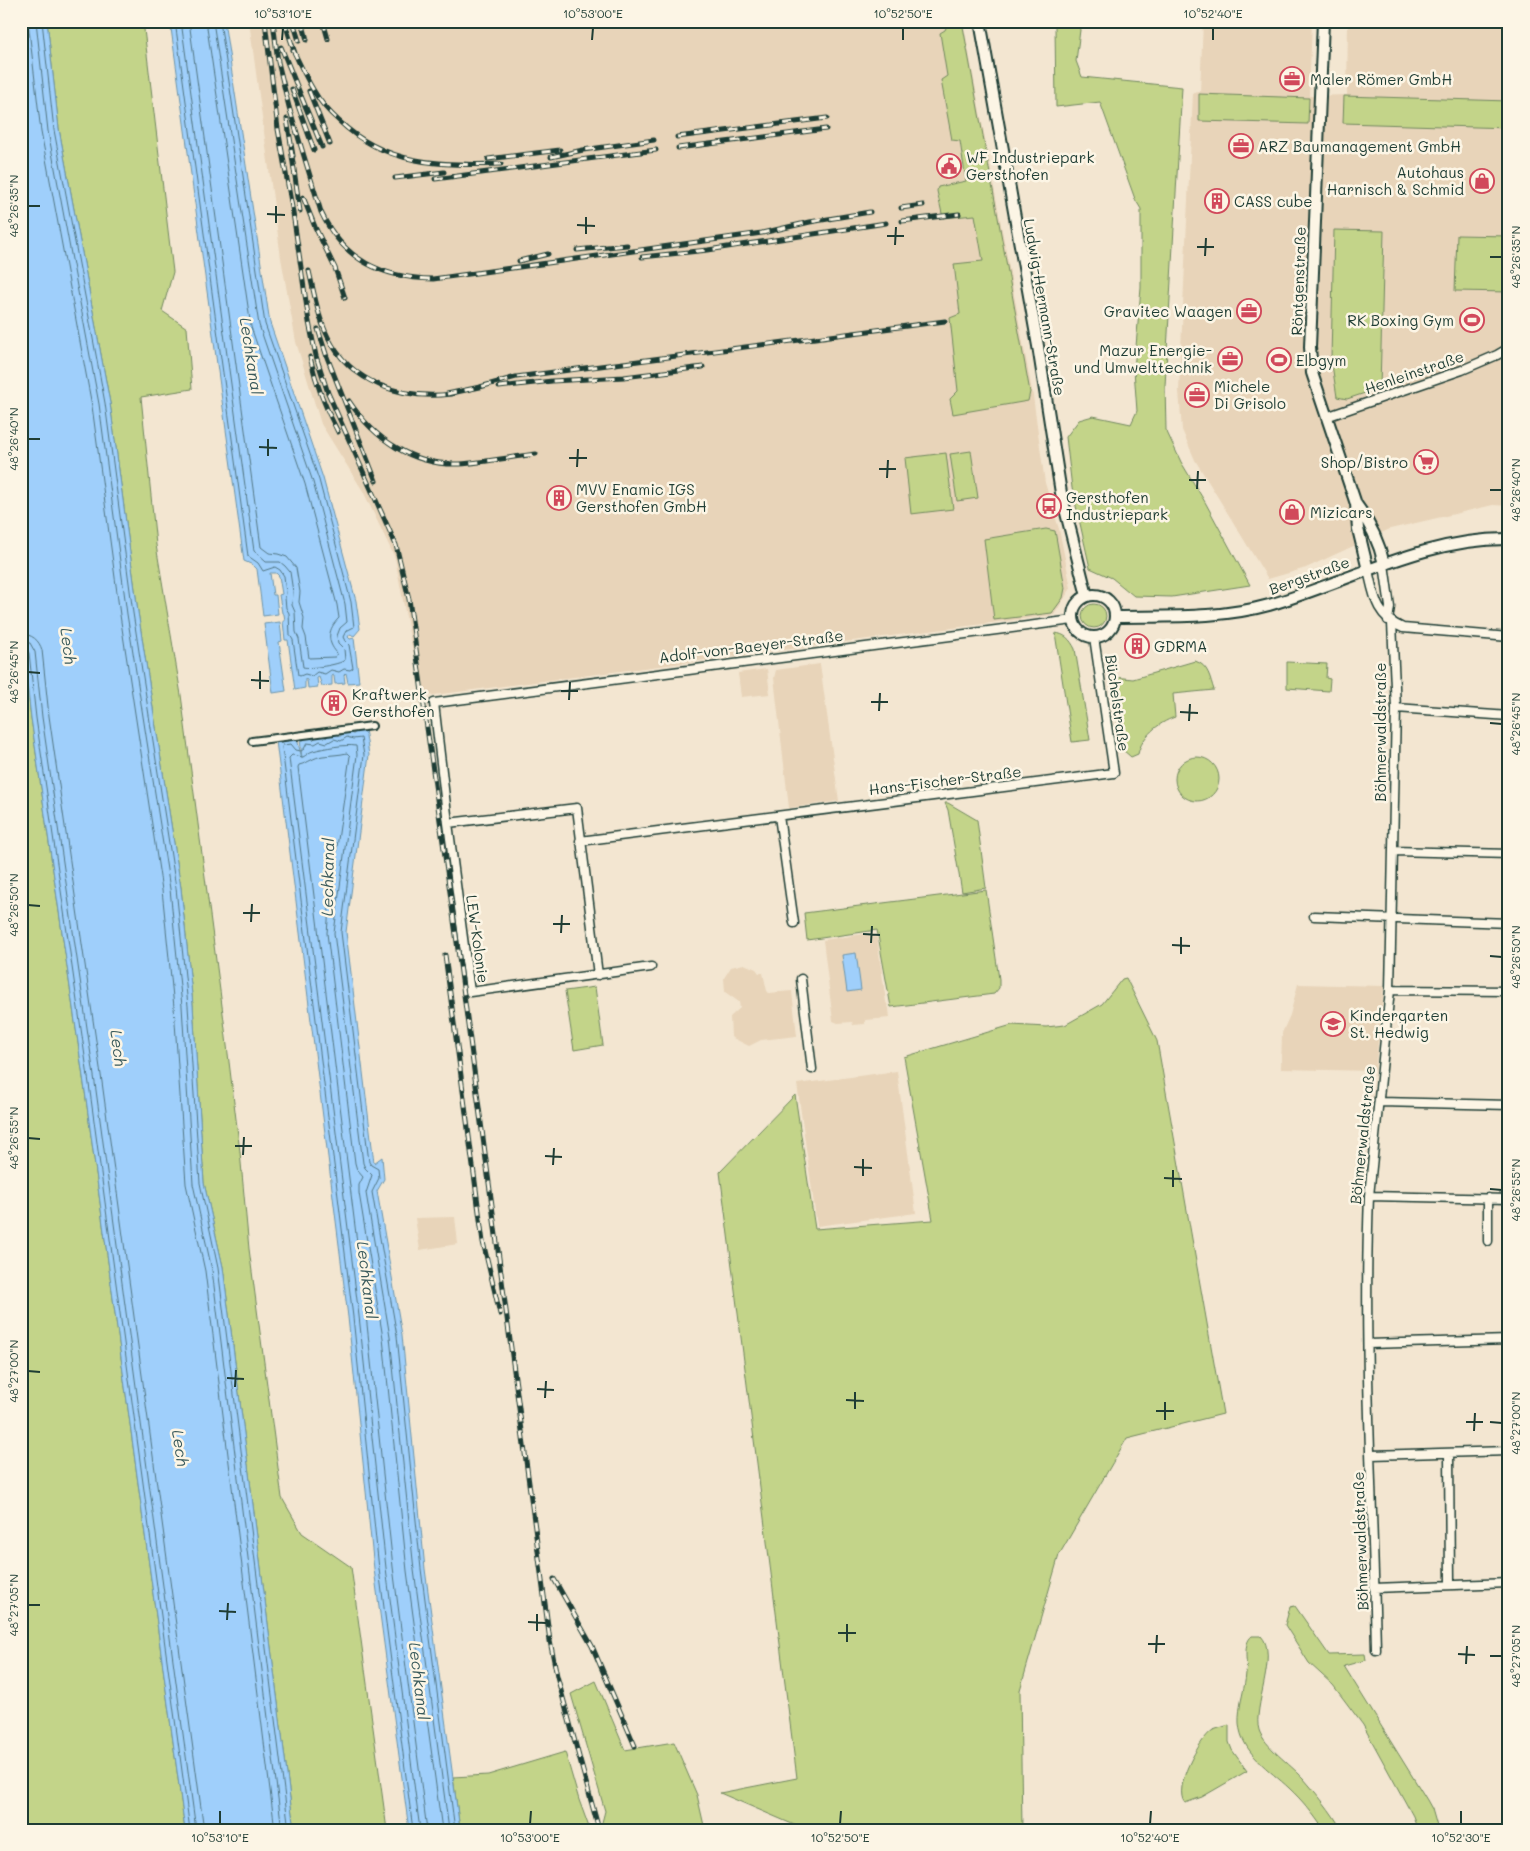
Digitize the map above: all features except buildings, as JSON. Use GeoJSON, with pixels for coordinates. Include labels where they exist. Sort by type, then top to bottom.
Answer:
{"type":"FeatureCollection","features":[{"type":"Feature","properties":{"kind":"street","name":"Ludwig-Hermann-Straße"},"geometry":{"type":"LineString","coordinates":[[980,21],[1034,326],[1061,493],[1087,596]]}},
{"type":"Feature","properties":{"kind":"street","name":"Röntgenstraße"},"geometry":{"type":"LineString","coordinates":[[1323,21],[1310,347],[1312,374],[1356,504],[1358,530],[1368,570]]}},
{"type":"Feature","properties":{"kind":"street","name":"Henleinstraße"},"geometry":{"type":"LineString","coordinates":[[1326,417],[1462,370],[1498,355],[1509,348]]}},
{"type":"Feature","properties":{"kind":"street","name":"Röntgenstraße"},"geometry":{"type":"LineString","coordinates":[[1356,504],[1370,523],[1379,544],[1384,564]]}},
{"type":"Feature","properties":{"kind":"street","name":"Bergstraße"},"geometry":{"type":"LineString","coordinates":[[1115,616],[1204,616],[1232,613],[1267,606],[1428,550],[1465,542],[1509,539]]}},
{"type":"Feature","properties":{"kind":"street","name":"Böhmerwaldstraße"},"geometry":{"type":"LineString","coordinates":[[1376,1650],[1368,1344],[1369,1196],[1390,990],[1396,708],[1390,607],[1384,564]]}},
{"type":"Feature","properties":{"kind":"street"},"geometry":{"type":"LineString","coordinates":[[1368,570],[1380,610],[1390,622],[1403,628],[1509,637]]}},
{"type":"Feature","properties":{"kind":"street"},"geometry":{"type":"LineString","coordinates":[[1087,596],[1101,596],[1112,604],[1115,616],[1113,624],[1104,635],[1094,637],[1083,634],[1078,630],[1073,620],[1073,610],[1076,604],[1087,596]]}},
{"type":"Feature","properties":{"kind":"street","name":"Adolf-von-Baeyer-Straße"},"geometry":{"type":"LineString","coordinates":[[434,703],[1073,620]]}},
{"type":"Feature","properties":{"kind":"street","name":"Büchelstraße"},"geometry":{"type":"LineString","coordinates":[[1094,637],[1114,773]]}},
{"type":"Feature","properties":{"kind":"street","name":"LEW-Kolonie"},"geometry":{"type":"LineString","coordinates":[[434,703],[470,992],[652,967]]}},
{"type":"Feature","properties":{"kind":"street"},"geometry":{"type":"LineString","coordinates":[[1396,708],[1509,716]]}},
{"type":"Feature","properties":{"kind":"street"},"geometry":{"type":"LineString","coordinates":[[252,742],[372,726]]}},
{"type":"Feature","properties":{"kind":"street","name":"Hans-Fischer-Straße"},"geometry":{"type":"LineString","coordinates":[[580,841],[1114,773]]}},
{"type":"Feature","properties":{"kind":"street"},"geometry":{"type":"LineString","coordinates":[[448,823],[577,808],[598,975]]}},
{"type":"Feature","properties":{"kind":"street"},"geometry":{"type":"LineString","coordinates":[[779,816],[794,923]]}},
{"type":"Feature","properties":{"kind":"street"},"geometry":{"type":"LineString","coordinates":[[1394,852],[1509,854]]}},
{"type":"Feature","properties":{"kind":"street"},"geometry":{"type":"LineString","coordinates":[[1314,916],[1509,923]]}},
{"type":"Feature","properties":{"kind":"street"},"geometry":{"type":"LineString","coordinates":[[801,979],[812,1069]]}},
{"type":"Feature","properties":{"kind":"street"},"geometry":{"type":"LineString","coordinates":[[1390,990],[1509,991]]}},
{"type":"Feature","properties":{"kind":"street"},"geometry":{"type":"LineString","coordinates":[[1380,1102],[1509,1105]]}},
{"type":"Feature","properties":{"kind":"street"},"geometry":{"type":"LineString","coordinates":[[1369,1196],[1509,1199]]}},
{"type":"Feature","properties":{"kind":"street"},"geometry":{"type":"LineString","coordinates":[[1488,1198],[1488,1241]]}},
{"type":"Feature","properties":{"kind":"street"},"geometry":{"type":"LineString","coordinates":[[1368,1344],[1509,1340]]}},
{"type":"Feature","properties":{"kind":"street"},"geometry":{"type":"LineString","coordinates":[[1371,1455],[1509,1452]]}},
{"type":"Feature","properties":{"kind":"street"},"geometry":{"type":"LineString","coordinates":[[1448,1453],[1450,1584]]}},
{"type":"Feature","properties":{"kind":"street"},"geometry":{"type":"LineString","coordinates":[[1374,1588],[1509,1583]]}},
{"type":"Feature","properties":{"kind":"shaded area"},"geometry":{"type":"Polygon","coordinates":[[[249,21],[963,21],[1033,396],[1045,483],[1059,529],[1071,588],[1054,615],[426,696],[411,643],[395,558],[363,491],[321,424],[296,342],[281,258],[249,21]]]}},
{"type":"Feature","properties":{"kind":"shaded area"},"geometry":{"type":"Polygon","coordinates":[[[1203,21],[1312,21],[1309,96],[1347,95],[1348,21],[1509,21],[1509,506],[1493,505],[1390,529],[1306,568],[1268,579],[1195,460],[1182,430],[1179,391],[1193,93],[1200,92],[1203,21]]]}},
{"type":"Feature","properties":{"kind":"shaded area"},"geometry":{"type":"Polygon","coordinates":[[[820,664],[839,801],[789,808],[774,678],[776,670],[820,664]]]}},
{"type":"Feature","properties":{"kind":"shaded area"},"geometry":{"type":"Polygon","coordinates":[[[767,669],[770,694],[741,697],[738,673],[767,669]]]}},
{"type":"Feature","properties":{"kind":"shaded area"},"geometry":{"type":"Polygon","coordinates":[[[870,933],[877,937],[890,1018],[865,1020],[865,1024],[853,1025],[852,1022],[838,1023],[833,1021],[823,940],[870,933]]]}},
{"type":"Feature","properties":{"kind":"shaded area"},"geometry":{"type":"Polygon","coordinates":[[[744,964],[756,969],[759,973],[763,973],[769,993],[792,991],[797,1036],[761,1040],[749,1046],[731,1037],[730,1017],[740,1008],[739,1002],[725,992],[724,978],[731,967],[744,964]]]}},
{"type":"Feature","properties":{"kind":"shaded area","name":"Kindergarten St. Hedwig"},"geometry":{"type":"Polygon","coordinates":[[[1298,984],[1384,986],[1375,1071],[1281,1069],[1282,1033],[1290,1015],[1298,984]]]}},
{"type":"Feature","properties":{"kind":"shaded area"},"geometry":{"type":"Polygon","coordinates":[[[897,1071],[916,1213],[817,1226],[797,1084],[897,1071]]]}},
{"type":"Feature","properties":{"kind":"shaded area"},"geometry":{"type":"Polygon","coordinates":[[[455,1217],[458,1244],[420,1250],[415,1218],[455,1217]]]}},
{"type":"Feature","properties":{"kind":"green space"},"geometry":{"type":"Polygon","coordinates":[[[47,21],[143,21],[173,272],[162,311],[187,328],[192,389],[141,397],[156,545],[181,695],[224,1021],[240,1152],[249,1249],[282,1498],[302,1533],[351,1567],[387,1830],[294,1830],[223,1267],[204,1183],[193,1005],[181,888],[138,612],[110,403],[59,129],[47,21]]]}},
{"type":"Feature","properties":{"kind":"green space"},"geometry":{"type":"Polygon","coordinates":[[[949,21],[962,21],[1030,392],[1028,401],[953,414],[950,399],[958,391],[950,318],[960,314],[954,264],[983,261],[975,215],[943,218],[937,191],[938,187],[966,181],[960,141],[952,140],[941,80],[947,76],[940,33],[945,30],[949,21]]]}},
{"type":"Feature","properties":{"kind":"green space"},"geometry":{"type":"Polygon","coordinates":[[[1044,21],[1078,21],[1080,30],[1076,61],[1082,77],[1182,87],[1165,386],[1166,430],[1181,462],[1250,585],[1172,597],[1134,596],[1112,578],[1090,568],[1072,488],[1066,437],[1079,420],[1093,416],[1131,424],[1137,411],[1134,370],[1141,288],[1141,209],[1135,199],[1100,102],[1056,107],[1055,25],[1044,21]]]}},
{"type":"Feature","properties":{"kind":"green space"},"geometry":{"type":"Polygon","coordinates":[[[1199,94],[1309,98],[1308,124],[1199,121],[1199,94]]]}},
{"type":"Feature","properties":{"kind":"green space"},"geometry":{"type":"Polygon","coordinates":[[[1344,96],[1509,101],[1509,128],[1343,123],[1344,96]]]}},
{"type":"Feature","properties":{"kind":"green space"},"geometry":{"type":"Polygon","coordinates":[[[1334,230],[1384,231],[1380,388],[1347,399],[1337,397],[1331,358],[1334,230]]]}},
{"type":"Feature","properties":{"kind":"green space"},"geometry":{"type":"Polygon","coordinates":[[[1457,235],[1509,236],[1509,292],[1455,291],[1457,235]]]}},
{"type":"Feature","properties":{"kind":"green space"},"geometry":{"type":"Polygon","coordinates":[[[971,451],[978,498],[957,501],[950,454],[971,451]]]}},
{"type":"Feature","properties":{"kind":"green space"},"geometry":{"type":"Polygon","coordinates":[[[946,453],[953,509],[911,514],[905,458],[946,453]]]}},
{"type":"Feature","properties":{"kind":"green space"},"geometry":{"type":"Polygon","coordinates":[[[1046,529],[1055,531],[1065,588],[1063,598],[1052,613],[994,620],[984,539],[1046,529]]]}},
{"type":"Feature","properties":{"kind":"green space"},"geometry":{"type":"Polygon","coordinates":[[[1094,604],[1099,605],[1105,611],[1105,621],[1099,627],[1094,628],[1089,627],[1083,621],[1082,616],[1083,611],[1089,605],[1094,604]]]}},
{"type":"Feature","properties":{"kind":"green space"},"geometry":{"type":"Polygon","coordinates":[[[21,631],[31,718],[84,1084],[185,1830],[21,1830],[21,631]]]}},
{"type":"Feature","properties":{"kind":"green space"},"geometry":{"type":"Polygon","coordinates":[[[1055,633],[1067,638],[1075,649],[1090,740],[1072,742],[1055,633]]]}},
{"type":"Feature","properties":{"kind":"green space"},"geometry":{"type":"Polygon","coordinates":[[[1195,661],[1206,669],[1214,690],[1173,694],[1175,717],[1152,731],[1143,741],[1138,754],[1131,757],[1123,750],[1121,743],[1112,679],[1114,677],[1133,679],[1195,661]]]}},
{"type":"Feature","properties":{"kind":"green space"},"geometry":{"type":"Polygon","coordinates":[[[1287,662],[1327,664],[1326,678],[1330,679],[1329,691],[1287,688],[1287,662]]]}},
{"type":"Feature","properties":{"kind":"green space"},"geometry":{"type":"Polygon","coordinates":[[[1201,757],[1213,763],[1218,771],[1218,787],[1213,795],[1205,800],[1193,801],[1181,795],[1176,787],[1175,775],[1181,763],[1189,758],[1201,757]]]}},
{"type":"Feature","properties":{"kind":"green space"},"geometry":{"type":"Polygon","coordinates":[[[945,803],[977,820],[986,888],[962,892],[948,810],[945,803]]]}},
{"type":"Feature","properties":{"kind":"green space"},"geometry":{"type":"Polygon","coordinates":[[[986,890],[999,979],[999,988],[994,994],[891,1007],[877,930],[807,940],[804,913],[986,890]]]}},
{"type":"Feature","properties":{"kind":"green space"},"geometry":{"type":"Polygon","coordinates":[[[1126,978],[1157,1041],[1223,1414],[1127,1438],[1059,1555],[1020,1690],[1022,1830],[806,1830],[720,1793],[797,1778],[720,1172],[795,1095],[815,1229],[933,1220],[904,1057],[1012,1025],[1046,1027],[1065,1025],[1102,1004],[1122,979],[1126,978]]]}},
{"type":"Feature","properties":{"kind":"green space"},"geometry":{"type":"Polygon","coordinates":[[[595,987],[603,1045],[574,1050],[565,991],[595,987]]]}},
{"type":"Feature","properties":{"kind":"green space"},"geometry":{"type":"Polygon","coordinates":[[[1295,1606],[1329,1655],[1365,1654],[1366,1660],[1344,1666],[1427,1800],[1432,1809],[1438,1830],[1418,1830],[1413,1816],[1363,1725],[1333,1685],[1309,1663],[1285,1625],[1290,1607],[1295,1606]]]}},
{"type":"Feature","properties":{"kind":"green space"},"geometry":{"type":"Polygon","coordinates":[[[1252,1636],[1261,1636],[1266,1644],[1267,1655],[1259,1709],[1259,1730],[1272,1749],[1298,1773],[1329,1809],[1342,1830],[1324,1830],[1299,1798],[1258,1760],[1245,1743],[1241,1734],[1239,1717],[1245,1679],[1246,1648],[1252,1636]]]}},
{"type":"Feature","properties":{"kind":"green space"},"geometry":{"type":"Polygon","coordinates":[[[596,1681],[625,1750],[674,1742],[697,1795],[705,1830],[600,1830],[605,1811],[571,1694],[596,1681]]]}},
{"type":"Feature","properties":{"kind":"green space"},"geometry":{"type":"Polygon","coordinates":[[[1229,1725],[1229,1742],[1232,1750],[1247,1771],[1202,1797],[1185,1803],[1182,1796],[1184,1776],[1195,1753],[1207,1735],[1213,1730],[1229,1725]]]}},
{"type":"Feature","properties":{"kind":"green space"},"geometry":{"type":"Polygon","coordinates":[[[565,1752],[590,1830],[460,1830],[453,1777],[488,1775],[565,1752]]]}},
{"type":"Feature","properties":{"kind":"water","name":"Lech"},"geometry":{"type":"Polygon","coordinates":[[[21,21],[47,21],[59,129],[110,403],[138,612],[181,888],[193,1005],[204,1183],[223,1267],[294,1830],[185,1830],[84,1084],[31,718],[21,631],[21,21]]]}},
{"type":"Feature","properties":{"kind":"water","name":"Lechkanal"},"geometry":{"type":"Polygon","coordinates":[[[170,21],[224,21],[270,323],[323,478],[356,601],[360,629],[354,636],[350,634],[348,637],[350,639],[354,638],[359,682],[348,683],[346,673],[344,675],[345,683],[335,684],[334,676],[332,675],[332,685],[322,686],[319,677],[317,678],[318,687],[308,688],[307,680],[305,679],[305,688],[295,690],[288,640],[285,640],[283,621],[285,621],[279,595],[282,594],[279,576],[276,573],[270,573],[273,595],[276,595],[278,614],[263,616],[257,569],[244,561],[170,21]]]}},
{"type":"Feature","properties":{"kind":"water"},"geometry":{"type":"Polygon","coordinates":[[[280,622],[282,641],[279,642],[286,691],[273,693],[264,624],[280,622]]]}},
{"type":"Feature","properties":{"kind":"water","name":"Lechkanal"},"geometry":{"type":"Polygon","coordinates":[[[365,729],[369,755],[346,932],[374,1163],[382,1157],[384,1179],[377,1191],[402,1335],[425,1569],[460,1830],[409,1830],[374,1569],[348,1317],[276,741],[297,738],[302,759],[300,738],[311,736],[313,740],[314,736],[325,735],[326,738],[328,734],[338,733],[341,736],[341,733],[351,731],[354,734],[354,731],[365,729]]]}},
{"type":"Feature","properties":{"kind":"water"},"geometry":{"type":"Polygon","coordinates":[[[856,953],[861,990],[847,992],[842,955],[856,953]]]}},
{"type":"Feature","properties":{"kind":"railway"},"geometry":{"type":"LineString","coordinates":[[265,21],[278,129],[316,356],[328,393],[396,545],[409,599],[456,935],[550,1641],[557,1676],[599,1830]]}},
{"type":"Feature","properties":{"kind":"railway"},"geometry":{"type":"LineString","coordinates":[[273,21],[278,62],[289,107],[321,212],[330,229],[341,243],[366,263],[381,270],[414,278],[433,279],[762,233],[810,222],[870,212]]}},
{"type":"Feature","properties":{"kind":"railway"},"geometry":{"type":"LineString","coordinates":[[284,21],[296,56]]}},
{"type":"Feature","properties":{"kind":"railway"},"geometry":{"type":"LineString","coordinates":[[293,21],[299,41]]}},
{"type":"Feature","properties":{"kind":"railway"},"geometry":{"type":"LineString","coordinates":[[302,21],[307,40]]}},
{"type":"Feature","properties":{"kind":"railway"},"geometry":{"type":"LineString","coordinates":[[323,21],[328,39]]}},
{"type":"Feature","properties":{"kind":"railway"},"geometry":{"type":"LineString","coordinates":[[281,47],[322,147]]}},
{"type":"Feature","properties":{"kind":"railway"},"geometry":{"type":"LineString","coordinates":[[293,50],[311,86],[325,107],[357,136],[375,147],[414,160],[435,163],[501,164]]}},
{"type":"Feature","properties":{"kind":"railway"},"geometry":{"type":"LineString","coordinates":[[292,89],[314,150]]}},
{"type":"Feature","properties":{"kind":"railway"},"geometry":{"type":"LineString","coordinates":[[309,91],[330,144]]}},
{"type":"Feature","properties":{"kind":"railway"},"geometry":{"type":"LineString","coordinates":[[677,137],[827,118]]}},
{"type":"Feature","properties":{"kind":"railway"},"geometry":{"type":"LineString","coordinates":[[287,119],[293,156]]}},
{"type":"Feature","properties":{"kind":"railway"},"geometry":{"type":"LineString","coordinates":[[678,148],[826,129]]}},
{"type":"Feature","properties":{"kind":"railway"},"geometry":{"type":"LineString","coordinates":[[551,157],[583,150],[654,140]]}},
{"type":"Feature","properties":{"kind":"railway"},"geometry":{"type":"LineString","coordinates":[[291,149],[300,211]]}},
{"type":"Feature","properties":{"kind":"railway"},"geometry":{"type":"LineString","coordinates":[[488,159],[560,150]]}},
{"type":"Feature","properties":{"kind":"railway"},"geometry":{"type":"LineString","coordinates":[[435,179],[656,150]]}},
{"type":"Feature","properties":{"kind":"railway"},"geometry":{"type":"LineString","coordinates":[[395,178],[444,172]]}},
{"type":"Feature","properties":{"kind":"railway"},"geometry":{"type":"LineString","coordinates":[[303,197],[335,268],[345,298]]}},
{"type":"Feature","properties":{"kind":"railway"},"geometry":{"type":"LineString","coordinates":[[901,208],[923,205]]}},
{"type":"Feature","properties":{"kind":"railway"},"geometry":{"type":"LineString","coordinates":[[902,221],[959,214]]}},
{"type":"Feature","properties":{"kind":"railway"},"geometry":{"type":"LineString","coordinates":[[642,257],[708,250],[886,223]]}},
{"type":"Feature","properties":{"kind":"railway"},"geometry":{"type":"LineString","coordinates":[[577,250],[627,245]]}},
{"type":"Feature","properties":{"kind":"railway"},"geometry":{"type":"LineString","coordinates":[[519,261],[548,254]]}},
{"type":"Feature","properties":{"kind":"railway"},"geometry":{"type":"LineString","coordinates":[[309,271],[317,305],[328,337],[350,367],[364,377],[397,391],[415,394],[452,394]]}},
{"type":"Feature","properties":{"kind":"railway"},"geometry":{"type":"LineString","coordinates":[[447,394],[516,377],[945,321]]}},
{"type":"Feature","properties":{"kind":"railway"},"geometry":{"type":"LineString","coordinates":[[318,329],[327,357],[376,481]]}},
{"type":"Feature","properties":{"kind":"railway"},"geometry":{"type":"LineString","coordinates":[[310,357],[321,395],[338,432]]}},
{"type":"Feature","properties":{"kind":"railway"},"geometry":{"type":"LineString","coordinates":[[499,387],[552,381],[624,377],[703,367]]}},
{"type":"Feature","properties":{"kind":"railway"},"geometry":{"type":"LineString","coordinates":[[349,401],[370,427],[396,448],[426,460],[460,464],[536,454]]}},
{"type":"Feature","properties":{"kind":"railway"},"geometry":{"type":"LineString","coordinates":[[445,955],[483,1242],[500,1314]]}},
{"type":"Feature","properties":{"kind":"railway"},"geometry":{"type":"LineString","coordinates":[[554,1579],[592,1646],[635,1746]]}},
{"type":"Feature","properties":{"kind":"place","name":"Maler Römer GmbH"},"geometry":{"type":"Point","coordinates":[1292,79]}},
{"type":"Feature","properties":{"kind":"place","name":"ARZ Baumanagement GmbH"},"geometry":{"type":"Point","coordinates":[1241,146]}},
{"type":"Feature","properties":{"kind":"place","name":"WF Industriepark Gersthofen"},"geometry":{"type":"Point","coordinates":[949,166]}},
{"type":"Feature","properties":{"kind":"place","name":"Autohaus Harnisch & Schmid"},"geometry":{"type":"Point","coordinates":[1482,181]}},
{"type":"Feature","properties":{"kind":"place","name":"CASS cube"},"geometry":{"type":"Point","coordinates":[1217,201]}},
{"type":"Feature","properties":{"kind":"place","name":"Gravitec Waagen"},"geometry":{"type":"Point","coordinates":[1249,311]}},
{"type":"Feature","properties":{"kind":"place","name":"RK Boxing Gym"},"geometry":{"type":"Point","coordinates":[1472,320]}},
{"type":"Feature","properties":{"kind":"place","name":"Mazur Energie- und Umwelttechnik"},"geometry":{"type":"Point","coordinates":[1230,359]}},
{"type":"Feature","properties":{"kind":"place","name":"Elbgym"},"geometry":{"type":"Point","coordinates":[1279,360]}},
{"type":"Feature","properties":{"kind":"place","name":"Michele Di Grisolo"},"geometry":{"type":"Point","coordinates":[1197,395]}},
{"type":"Feature","properties":{"kind":"place","name":"Shop/Bistro"},"geometry":{"type":"Point","coordinates":[1426,462]}},
{"type":"Feature","properties":{"kind":"place","name":"MVV Enamic IGS Gersthofen GmbH"},"geometry":{"type":"Point","coordinates":[559,498]}},
{"type":"Feature","properties":{"kind":"place","name":"Gersthofen Industriepark"},"geometry":{"type":"Point","coordinates":[1049,506]}},
{"type":"Feature","properties":{"kind":"place","name":"Mizicars"},"geometry":{"type":"Point","coordinates":[1292,512]}},
{"type":"Feature","properties":{"kind":"place","name":"GDRMA"},"geometry":{"type":"Point","coordinates":[1137,646]}},
{"type":"Feature","properties":{"kind":"place","name":"Kraftwerk Gersthofen"},"geometry":{"type":"Point","coordinates":[334,703]}},
{"type":"Feature","properties":{"kind":"place","name":"Kindergarten St. Hedwig"},"geometry":{"type":"Point","coordinates":[1333,1024]}}]}
